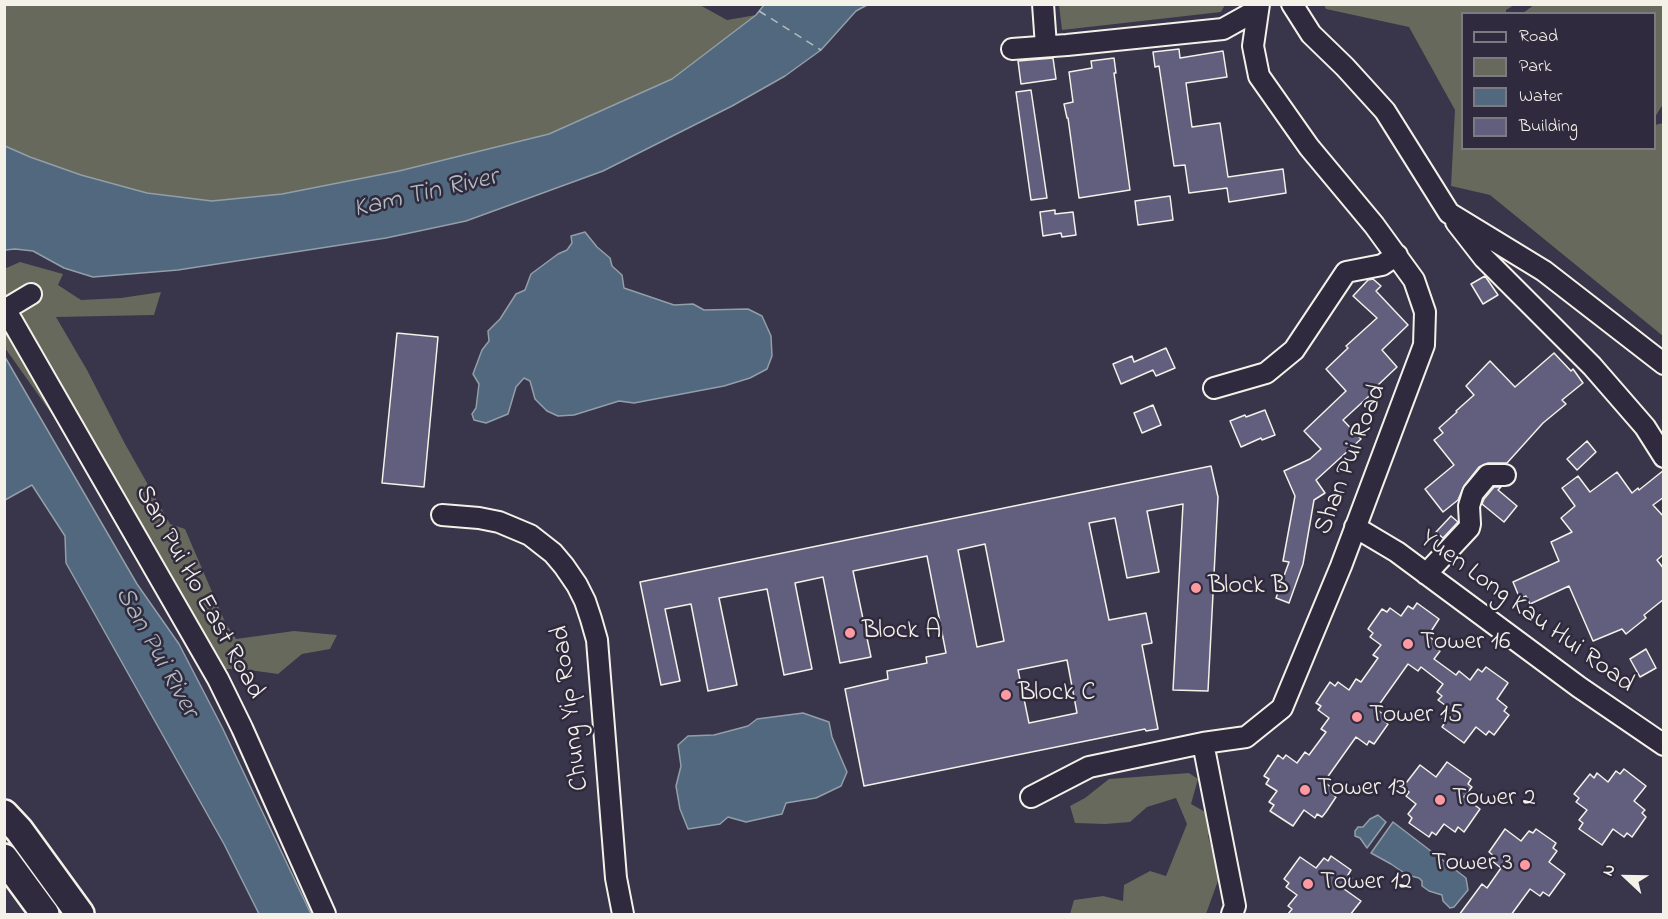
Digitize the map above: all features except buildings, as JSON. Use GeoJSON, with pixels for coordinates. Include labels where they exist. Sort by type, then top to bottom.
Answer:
{"type":"FeatureCollection","features":[{"type":"Feature","properties":{"kind":"street"},"geometry":{"type":"LineString","coordinates":[[1043,4],[1046,46]]}},
{"type":"Feature","properties":{"kind":"street"},"geometry":{"type":"LineString","coordinates":[[1292,4],[1311,34],[1385,111],[1449,213],[1484,258],[1592,366],[1645,427],[1664,457]]}},
{"type":"Feature","properties":{"kind":"street"},"geometry":{"type":"LineString","coordinates":[[1012,49],[1223,29],[1258,7]]}},
{"type":"Feature","properties":{"kind":"street","name":"Shan Pui Road"},"geometry":{"type":"LineString","coordinates":[[1031,797],[1089,767],[1203,743],[1246,737],[1282,708],[1355,527],[1424,345],[1425,312],[1414,280],[1397,255],[1310,147],[1260,76],[1253,46],[1258,7]]}},
{"type":"Feature","properties":{"kind":"street"},"geometry":{"type":"LineString","coordinates":[[1449,213],[1544,271],[1664,364]]}},
{"type":"Feature","properties":{"kind":"street"},"geometry":{"type":"LineString","coordinates":[[1214,388],[1266,373],[1294,350],[1346,272],[1382,265],[1397,255]]}},
{"type":"Feature","properties":{"kind":"street"},"geometry":{"type":"LineString","coordinates":[[5,308],[31,294]]}},
{"type":"Feature","properties":{"kind":"street","name":"San Pui Ho East Road"},"geometry":{"type":"LineString","coordinates":[[5,308],[223,690],[325,915]]}},
{"type":"Feature","properties":{"kind":"street"},"geometry":{"type":"LineString","coordinates":[[1426,574],[1469,528],[1469,506],[1473,493],[1488,475],[1505,475]]}},
{"type":"Feature","properties":{"kind":"street","name":"Chung Yip Road"},"geometry":{"type":"LineString","coordinates":[[442,515],[499,522],[530,535],[553,553],[577,585],[585,600],[597,640],[616,878],[623,915]]}},
{"type":"Feature","properties":{"kind":"street","name":"Yuen Long Kau Hui Road"},"geometry":{"type":"LineString","coordinates":[[1355,527],[1397,552],[1579,687],[1664,745]]}},
{"type":"Feature","properties":{"kind":"street"},"geometry":{"type":"LineString","coordinates":[[1203,743],[1237,912]]}},
{"type":"Feature","properties":{"kind":"street"},"geometry":{"type":"LineString","coordinates":[[4,814],[19,830],[80,915]]}},
{"type":"Feature","properties":{"kind":"street"},"geometry":{"type":"LineString","coordinates":[[4,858],[45,915]]}},
{"type":"Feature","properties":{"kind":"green space"},"geometry":{"type":"Polygon","coordinates":[[[698,4],[727,20],[756,15],[672,79],[549,134],[399,171],[282,194],[212,201],[147,193],[81,175],[5,146],[5,5],[698,4]]]}},
{"type":"Feature","properties":{"kind":"green space"},"geometry":{"type":"Polygon","coordinates":[[[1059,4],[1225,5],[1221,12],[1062,30],[1059,4]]]}},
{"type":"Feature","properties":{"kind":"green space"},"geometry":{"type":"Polygon","coordinates":[[[1535,4],[1663,5],[1663,104],[1656,115],[1656,12],[1524,12],[1535,4]]]}},
{"type":"Feature","properties":{"kind":"green space"},"geometry":{"type":"Polygon","coordinates":[[[1324,5],[1514,5],[1506,12],[1461,12],[1461,150],[1656,150],[1656,125],[1663,123],[1663,336],[1490,195],[1451,186],[1455,110],[1409,27],[1326,9],[1324,5]]]}},
{"type":"Feature","properties":{"kind":"green space"},"geometry":{"type":"Polygon","coordinates":[[[20,262],[63,274],[58,285],[81,300],[121,298],[161,292],[154,315],[56,317],[170,524],[185,529],[225,622],[236,639],[294,631],[337,635],[330,649],[302,654],[278,674],[242,669],[200,669],[172,615],[153,540],[133,548],[54,417],[5,348],[4,269],[20,262]]]}},
{"type":"Feature","properties":{"kind":"green space"},"geometry":{"type":"Polygon","coordinates":[[[1189,773],[1198,779],[1191,804],[1207,813],[1214,825],[1208,836],[1220,875],[1206,914],[1070,914],[1074,900],[1103,896],[1123,901],[1124,885],[1150,871],[1166,876],[1187,824],[1176,798],[1147,807],[1130,822],[1105,824],[1075,823],[1070,806],[1085,798],[1109,779],[1189,773]]]}},
{"type":"Feature","properties":{"kind":"water","name":"Kam Tin River"},"geometry":{"type":"Polygon","coordinates":[[[764,5],[867,5],[856,11],[821,50],[785,76],[732,106],[603,171],[466,221],[386,238],[178,270],[93,277],[64,268],[33,251],[5,250],[5,146],[81,175],[147,193],[212,201],[282,194],[399,171],[549,134],[672,79],[756,15],[764,5]]]}},
{"type":"Feature","properties":{"kind":"water"},"geometry":{"type":"Polygon","coordinates":[[[585,232],[610,258],[612,266],[622,275],[624,288],[674,305],[693,304],[704,310],[748,309],[762,316],[771,336],[772,356],[767,369],[750,378],[724,386],[634,403],[619,401],[574,415],[558,416],[547,411],[535,399],[530,381],[524,378],[516,387],[508,414],[486,423],[474,420],[472,414],[476,408],[479,384],[473,374],[482,350],[489,341],[488,331],[500,319],[516,294],[525,290],[531,274],[567,250],[572,243],[571,236],[585,232]]]}},
{"type":"Feature","properties":{"kind":"water","name":"San Pui River"},"geometry":{"type":"Polygon","coordinates":[[[5,357],[137,584],[179,644],[222,727],[311,914],[259,914],[224,844],[66,563],[65,536],[32,485],[5,500],[5,357]]]}},
{"type":"Feature","properties":{"kind":"water"},"geometry":{"type":"Polygon","coordinates":[[[803,713],[829,722],[832,737],[847,772],[841,786],[816,798],[786,803],[782,814],[746,822],[728,817],[720,824],[688,829],[680,809],[676,786],[681,766],[678,745],[688,736],[714,735],[748,726],[757,719],[803,713]]]}},
{"type":"Feature","properties":{"kind":"water"},"geometry":{"type":"Polygon","coordinates":[[[1378,815],[1386,822],[1367,848],[1360,838],[1355,836],[1355,831],[1378,815]]]}},
{"type":"Feature","properties":{"kind":"water"},"geometry":{"type":"Polygon","coordinates":[[[1393,822],[1466,878],[1468,890],[1454,907],[1450,908],[1443,901],[1442,895],[1422,886],[1419,878],[1407,875],[1371,853],[1393,822]]]}},
{"type":"Feature","properties":{"kind":"ferry route"},"geometry":{"type":"LineString","coordinates":[[759,11],[821,50]]}},
{"type":"Feature","properties":{"kind":"place","name":"Block B"},"geometry":{"type":"Point","coordinates":[1196,588]}},
{"type":"Feature","properties":{"kind":"place","name":"Block A"},"geometry":{"type":"Point","coordinates":[850,633]}},
{"type":"Feature","properties":{"kind":"place","name":"Tower 16"},"geometry":{"type":"Point","coordinates":[1408,644]}},
{"type":"Feature","properties":{"kind":"place","name":"Block C"},"geometry":{"type":"Point","coordinates":[1006,695]}},
{"type":"Feature","properties":{"kind":"place","name":"Tower 15"},"geometry":{"type":"Point","coordinates":[1357,717]}},
{"type":"Feature","properties":{"kind":"place","name":"Tower 13"},"geometry":{"type":"Point","coordinates":[1305,790]}},
{"type":"Feature","properties":{"kind":"place","name":"Tower 2"},"geometry":{"type":"Point","coordinates":[1440,800]}},
{"type":"Feature","properties":{"kind":"place","name":"Tower 3"},"geometry":{"type":"Point","coordinates":[1525,865]}},
{"type":"Feature","properties":{"kind":"place","name":"Tower 12"},"geometry":{"type":"Point","coordinates":[1308,884]}}]}
